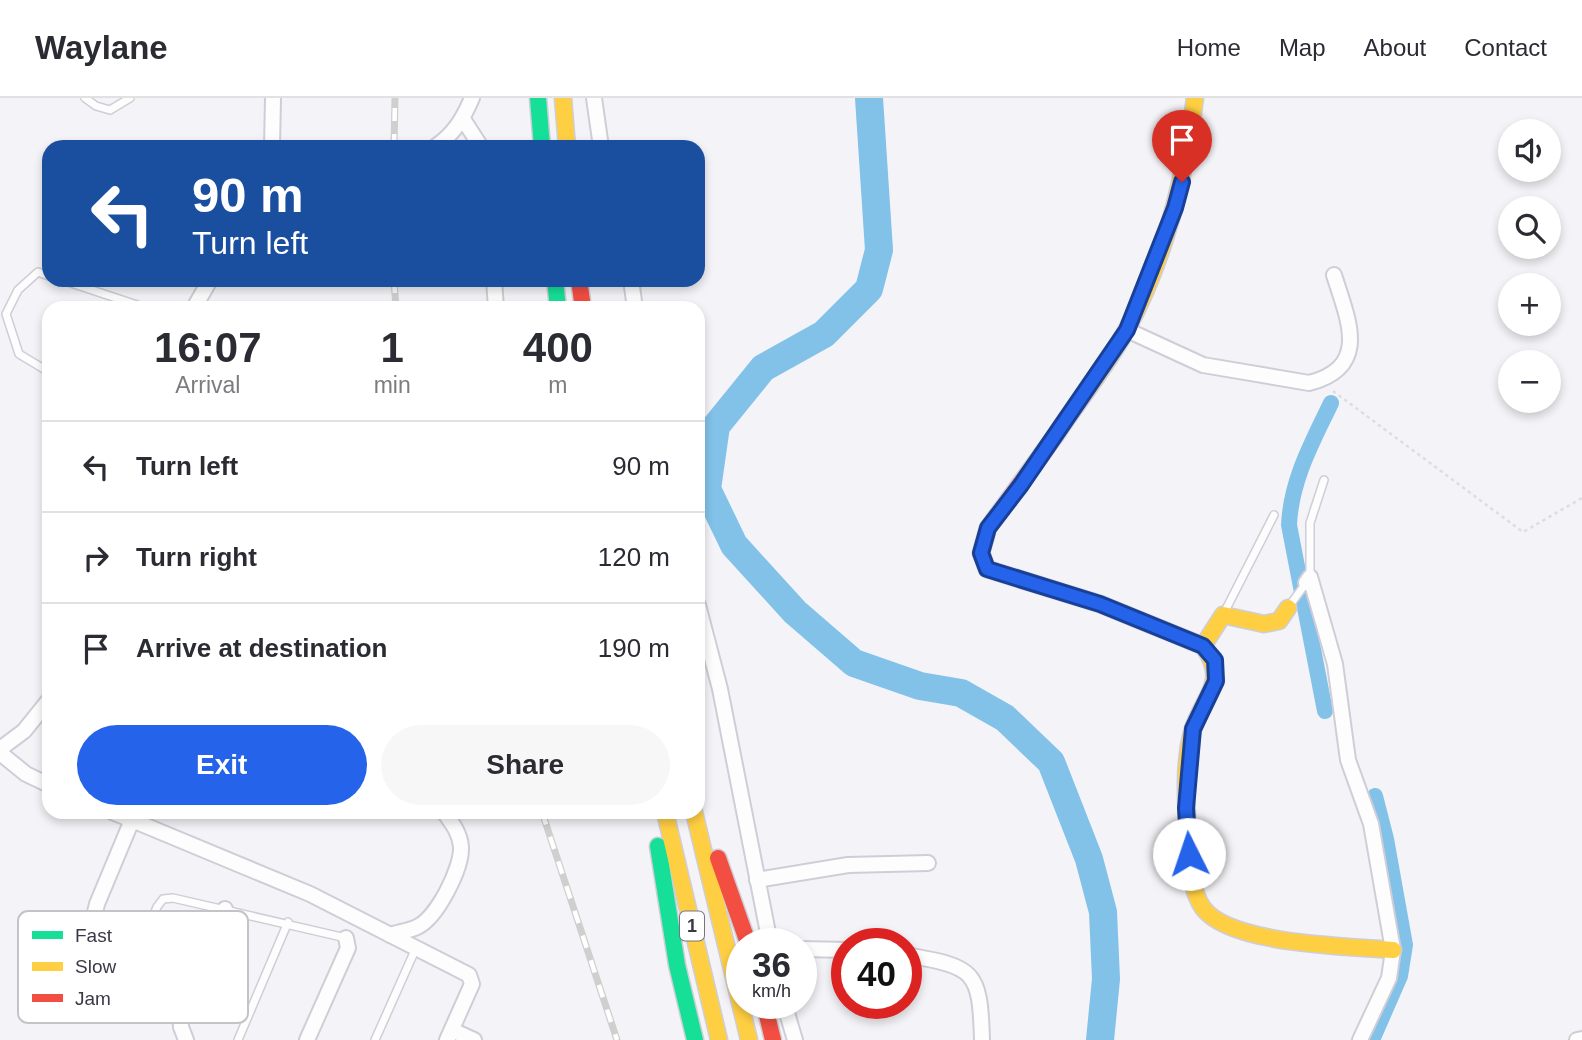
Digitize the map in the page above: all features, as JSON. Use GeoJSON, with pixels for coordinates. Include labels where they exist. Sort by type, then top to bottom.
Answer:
{"type":"FeatureCollection","features":[{"type":"Feature","properties":{"kind":"main road"},"geometry":{"type":"LineString","coordinates":[[538,98],[541,140]]}},
{"type":"Feature","properties":{"kind":"main road"},"geometry":{"type":"LineString","coordinates":[[563,98],[566,140]]}},
{"type":"Feature","properties":{"kind":"main road"},"geometry":{"type":"LineString","coordinates":[[1195,98],[1189,155],[1175,208],[1127,330],[1021,485],[988,528],[981,553],[987,569],[1100,604],[1203,646],[1215,660],[1216,681],[1193,729],[1186,808],[1195,889],[1207,913],[1244,934],[1393,950]]}},
{"type":"Feature","properties":{"kind":"main road"},"geometry":{"type":"LineString","coordinates":[[1203,646],[1223,615],[1264,624],[1279,621],[1288,608]]}},
{"type":"Feature","properties":{"kind":"main road"},"geometry":{"type":"LineString","coordinates":[[656,819],[659,863],[677,965],[695,1040]]}},
{"type":"Feature","properties":{"kind":"main road","name":"1"},"geometry":{"type":"LineString","coordinates":[[667,819],[719,1040]]}},
{"type":"Feature","properties":{"kind":"main road","name":"1"},"geometry":{"type":"LineString","coordinates":[[697,819],[749,1040]]}},
{"type":"Feature","properties":{"kind":"main road"},"geometry":{"type":"LineString","coordinates":[[698,819],[719,861],[743,928]]}},
{"type":"Feature","properties":{"kind":"main road"},"geometry":{"type":"LineString","coordinates":[[768,1019],[774,1040]]}},
{"type":"Feature","properties":{"kind":"street"},"geometry":{"type":"LineString","coordinates":[[272,140],[273,98]]}},
{"type":"Feature","properties":{"kind":"street"},"geometry":{"type":"LineString","coordinates":[[446,140],[463,119],[472,98]]}},
{"type":"Feature","properties":{"kind":"street"},"geometry":{"type":"LineString","coordinates":[[594,98],[600,140]]}},
{"type":"Feature","properties":{"kind":"street"},"geometry":{"type":"LineString","coordinates":[[463,119],[476,140]]}},
{"type":"Feature","properties":{"kind":"street"},"geometry":{"type":"LineString","coordinates":[[1127,330],[1203,365],[1309,383],[1330,377],[1342,365],[1350,348],[1349,323],[1334,275]]}},
{"type":"Feature","properties":{"kind":"street"},"geometry":{"type":"LineString","coordinates":[[1308,580],[1335,664],[1348,760],[1371,824],[1393,950],[1389,978],[1360,1040]]}},
{"type":"Feature","properties":{"kind":"street"},"geometry":{"type":"LineString","coordinates":[[705,632],[720,689],[767,928]]}},
{"type":"Feature","properties":{"kind":"street"},"geometry":{"type":"LineString","coordinates":[[42,709],[24,731],[0,751],[26,774],[42,782]]}},
{"type":"Feature","properties":{"kind":"street"},"geometry":{"type":"LineString","coordinates":[[390,935],[419,926],[437,908],[456,874],[461,861],[461,844],[448,819]]}},
{"type":"Feature","properties":{"kind":"street"},"geometry":{"type":"LineString","coordinates":[[95,911],[132,820],[310,894],[472,979],[449,1035],[474,1040]]}},
{"type":"Feature","properties":{"kind":"street"},"geometry":{"type":"LineString","coordinates":[[757,880],[848,864],[928,863]]}},
{"type":"Feature","properties":{"kind":"street"},"geometry":{"type":"LineString","coordinates":[[307,1040],[348,948],[346,937]]}},
{"type":"Feature","properties":{"kind":"street"},"geometry":{"type":"LineString","coordinates":[[922,958],[938,960],[969,973],[977,984],[981,1004],[982,1040]]}},
{"type":"Feature","properties":{"kind":"street"},"geometry":{"type":"LineString","coordinates":[[788,1019],[794,1040]]}},
{"type":"Feature","properties":{"kind":"street"},"geometry":{"type":"LineString","coordinates":[[181,1023],[186,1040]]}},
{"type":"Feature","properties":{"kind":"street"},"geometry":{"type":"LineString","coordinates":[[1577,1040],[1582,1038]]}},
{"type":"Feature","properties":{"kind":"lane"},"geometry":{"type":"LineString","coordinates":[[85,98],[96,106],[110,110],[130,98]]}},
{"type":"Feature","properties":{"kind":"lane"},"geometry":{"type":"LineString","coordinates":[[42,273],[38,272],[18,290],[6,314],[19,354],[42,368]]}},
{"type":"Feature","properties":{"kind":"lane"},"geometry":{"type":"LineString","coordinates":[[82,287],[123,301]]}},
{"type":"Feature","properties":{"kind":"lane"},"geometry":{"type":"LineString","coordinates":[[1288,608],[1308,580],[1310,523],[1324,480]]}},
{"type":"Feature","properties":{"kind":"lane"},"geometry":{"type":"LineString","coordinates":[[1223,615],[1274,515]]}},
{"type":"Feature","properties":{"kind":"lane"},"geometry":{"type":"LineString","coordinates":[[158,911],[163,900],[173,898],[238,911]]}},
{"type":"Feature","properties":{"kind":"lane"},"geometry":{"type":"LineString","coordinates":[[248,913],[346,937]]}},
{"type":"Feature","properties":{"kind":"lane"},"geometry":{"type":"LineString","coordinates":[[248,1016],[288,922]]}},
{"type":"Feature","properties":{"kind":"lane"},"geometry":{"type":"LineString","coordinates":[[375,1040],[416,948]]}},
{"type":"Feature","properties":{"kind":"lane"},"geometry":{"type":"LineString","coordinates":[[238,1040],[245,1023]]}},
{"type":"Feature","properties":{"kind":"path"},"geometry":{"type":"LineString","coordinates":[[1320,380],[1523,532],[1582,498]]}},
{"type":"Feature","properties":{"kind":"waterway"},"geometry":{"type":"LineString","coordinates":[[869,98],[879,250],[869,289],[824,334],[763,368],[716,426],[707,489],[734,545],[795,612],[854,663],[920,686],[961,693],[1005,718],[1051,762],[1089,859],[1103,912],[1106,979],[1100,1040]]}},
{"type":"Feature","properties":{"kind":"waterway"},"geometry":{"type":"LineString","coordinates":[[1325,711],[1289,525],[1298,477],[1331,403]]}},
{"type":"Feature","properties":{"kind":"waterway"},"geometry":{"type":"LineString","coordinates":[[1372,1040],[1400,976],[1405,945],[1386,839],[1375,796]]}},
{"type":"Feature","properties":{"kind":"railway"},"geometry":{"type":"LineString","coordinates":[[394,140],[395,98]]}},
{"type":"Feature","properties":{"kind":"railway"},"geometry":{"type":"LineString","coordinates":[[394,287],[396,301]]}},
{"type":"Feature","properties":{"kind":"railway"},"geometry":{"type":"LineString","coordinates":[[544,819],[617,1040]]}},
{"type":"Feature","properties":{"kind":"traffic: fast"},"geometry":{"type":"LineString","coordinates":[[538,98],[541,140]]}},
{"type":"Feature","properties":{"kind":"traffic: fast"},"geometry":{"type":"LineString","coordinates":[[556,287],[557,301]]}},
{"type":"Feature","properties":{"kind":"traffic: fast"},"geometry":{"type":"LineString","coordinates":[[658,846],[677,965],[695,1040]]}},
{"type":"Feature","properties":{"kind":"traffic: slow"},"geometry":{"type":"LineString","coordinates":[[563,98],[566,140]]}},
{"type":"Feature","properties":{"kind":"traffic: slow"},"geometry":{"type":"LineString","coordinates":[[1055,436],[1119,343],[1152,274],[1172,217],[1195,98]]}},
{"type":"Feature","properties":{"kind":"traffic: slow"},"geometry":{"type":"LineString","coordinates":[[1288,608],[1279,621],[1264,624],[1223,615],[1203,646],[1214,669],[1214,679],[1193,729],[1186,782],[1190,864],[1195,892],[1203,908],[1217,920],[1238,930],[1321,945],[1393,950]]}},
{"type":"Feature","properties":{"kind":"traffic: slow"},"geometry":{"type":"LineString","coordinates":[[667,819],[719,1040]]}},
{"type":"Feature","properties":{"kind":"traffic: slow"},"geometry":{"type":"LineString","coordinates":[[696,819],[749,1040]]}},
{"type":"Feature","properties":{"kind":"traffic: jam"},"geometry":{"type":"LineString","coordinates":[[580,287],[582,301]]}},
{"type":"Feature","properties":{"kind":"traffic: jam"},"geometry":{"type":"LineString","coordinates":[[1055,436],[988,528],[981,553],[987,569],[1100,604],[1203,646]]}},
{"type":"Feature","properties":{"kind":"traffic: jam"},"geometry":{"type":"LineString","coordinates":[[718,858],[743,928]]}},
{"type":"Feature","properties":{"kind":"traffic: jam"},"geometry":{"type":"LineString","coordinates":[[768,1019],[773,1040]]}},
{"type":"Feature","properties":{"kind":"route"},"geometry":{"type":"LineString","coordinates":[[1182,182],[1175,208],[1127,330],[1021,485],[988,528],[981,553],[987,569],[1100,604],[1203,646],[1215,660],[1216,681],[1193,729],[1186,808],[1189,854]]}}]}
